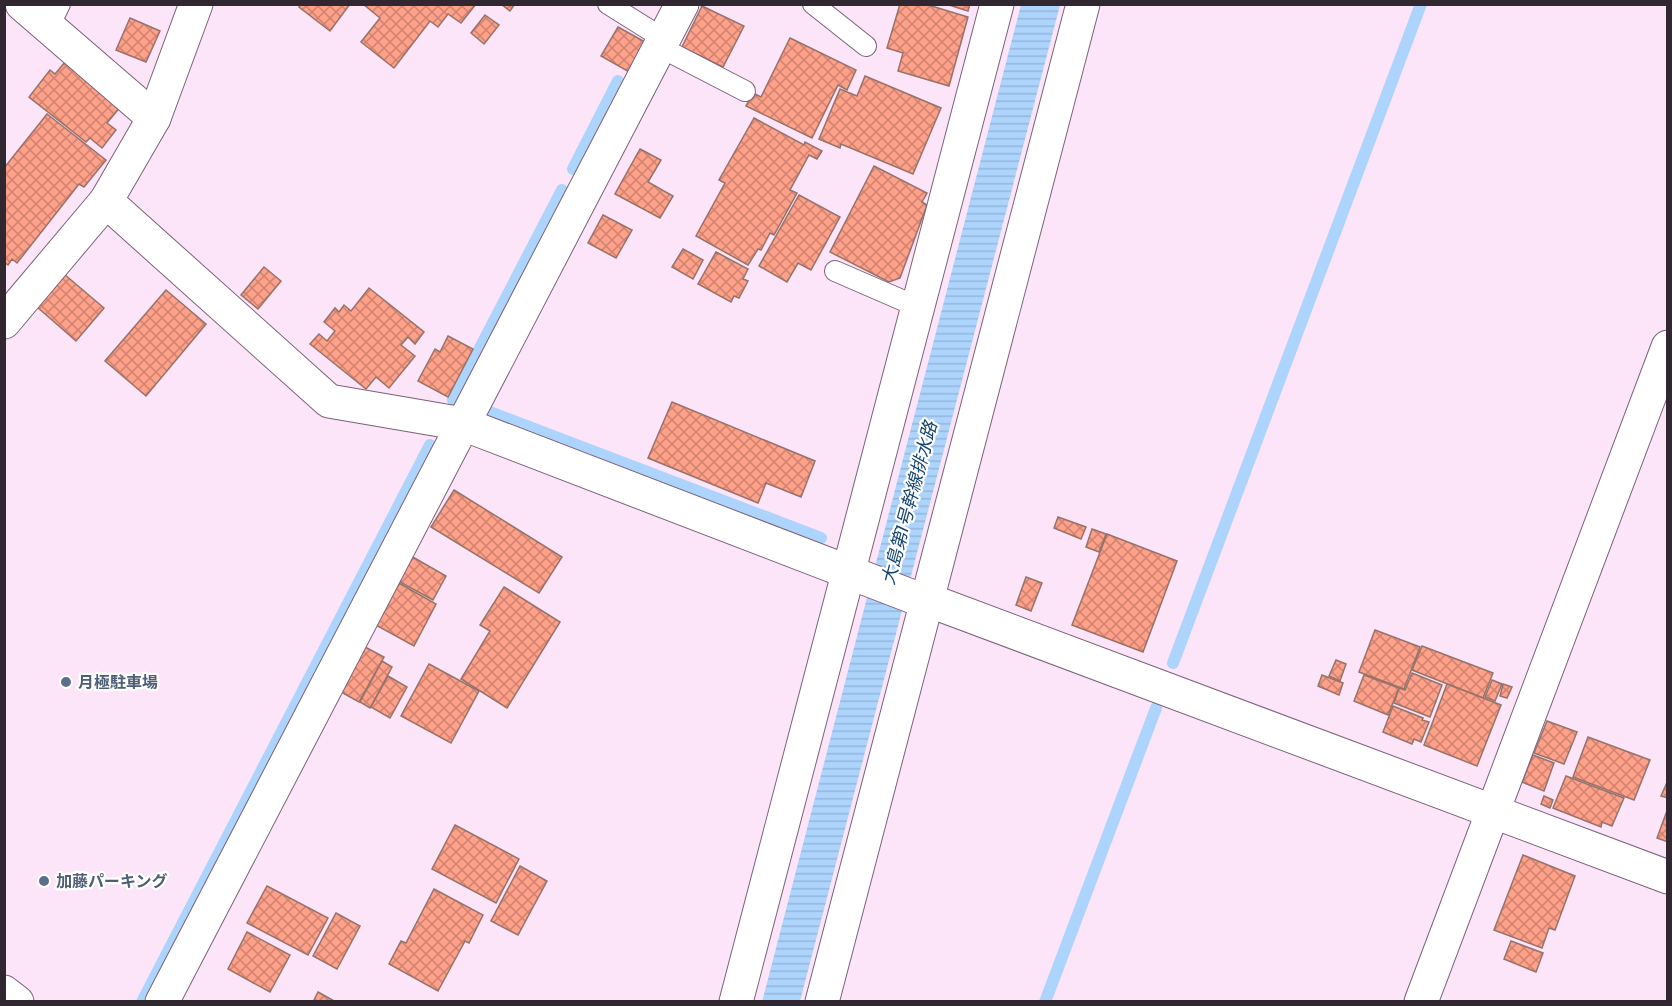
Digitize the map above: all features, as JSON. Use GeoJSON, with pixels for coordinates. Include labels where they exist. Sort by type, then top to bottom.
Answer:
{"type":"FeatureCollection","features":[{"type":"Feature","properties":{"kind":"street"},"geometry":{"type":"LineString","coordinates":[[22,4],[55,16],[154,118]]}},
{"type":"Feature","properties":{"kind":"street"},"geometry":{"type":"LineString","coordinates":[[4,322],[106,201],[154,118],[195,4]]}},
{"type":"Feature","properties":{"kind":"street"},"geometry":{"type":"LineString","coordinates":[[162,1002],[682,4]]}},
{"type":"Feature","properties":{"kind":"street"},"geometry":{"type":"LineString","coordinates":[[736,1002],[856,574],[918,307],[997,4]]}},
{"type":"Feature","properties":{"kind":"street"},"geometry":{"type":"LineString","coordinates":[[822,1002],[922,599],[1083,4]]}},
{"type":"Feature","properties":{"kind":"street"},"geometry":{"type":"LineString","coordinates":[[106,201],[329,401],[463,424],[922,599],[1668,877]]}},
{"type":"Feature","properties":{"kind":"street"},"geometry":{"type":"LineString","coordinates":[[1421,1002],[1668,347]]}},
{"type":"Feature","properties":{"kind":"street"},"geometry":{"type":"LineString","coordinates":[[4,992],[17,1002]]}},
{"type":"Feature","properties":{"kind":"lane"},"geometry":{"type":"LineString","coordinates":[[608,4],[662,43],[745,91]]}},
{"type":"Feature","properties":{"kind":"lane"},"geometry":{"type":"LineString","coordinates":[[813,4],[866,46]]}},
{"type":"Feature","properties":{"kind":"lane"},"geometry":{"type":"LineString","coordinates":[[835,271],[918,307]]}},
{"type":"Feature","properties":{"kind":"water","name":"大島第1号幹線排水路"},"geometry":{"type":"Polygon","coordinates":[[[1021,5],[1060,5],[800,1001],[762,1002],[1021,5]]]}},
{"type":"Feature","properties":{"kind":"building"},"geometry":{"type":"Polygon","coordinates":[[[301,4],[350,4],[330,31],[299,7],[301,4]]]}},
{"type":"Feature","properties":{"kind":"building"},"geometry":{"type":"Polygon","coordinates":[[[363,4],[476,4],[461,23],[448,14],[438,27],[430,21],[394,68],[361,42],[380,18],[363,4]]]}},
{"type":"Feature","properties":{"kind":"building"},"geometry":{"type":"Polygon","coordinates":[[[501,4],[515,4],[510,11],[501,4]]]}},
{"type":"Feature","properties":{"kind":"building"},"geometry":{"type":"Polygon","coordinates":[[[900,4],[925,4],[968,17],[949,86],[898,71],[903,53],[887,48],[900,4]]]}},
{"type":"Feature","properties":{"kind":"building"},"geometry":{"type":"Polygon","coordinates":[[[946,4],[970,4],[968,11],[946,4]]]}},
{"type":"Feature","properties":{"kind":"building"},"geometry":{"type":"Polygon","coordinates":[[[702,6],[744,26],[723,67],[682,47],[702,6]]]}},
{"type":"Feature","properties":{"kind":"building"},"geometry":{"type":"Polygon","coordinates":[[[485,15],[499,25],[484,44],[471,33],[485,15]]]}},
{"type":"Feature","properties":{"kind":"building"},"geometry":{"type":"Polygon","coordinates":[[[130,18],[160,31],[146,62],[116,50],[130,18]]]}},
{"type":"Feature","properties":{"kind":"building"},"geometry":{"type":"Polygon","coordinates":[[[618,27],[647,43],[631,73],[601,56],[618,27]]]}},
{"type":"Feature","properties":{"kind":"building"},"geometry":{"type":"Polygon","coordinates":[[[790,38],[856,70],[847,90],[838,85],[812,138],[746,106],[753,93],[761,97],[790,38]]]}},
{"type":"Feature","properties":{"kind":"building"},"geometry":{"type":"Polygon","coordinates":[[[65,62],[121,106],[107,123],[116,130],[102,148],[90,138],[86,142],[29,97],[50,70],[55,74],[65,62]]]}},
{"type":"Feature","properties":{"kind":"building"},"geometry":{"type":"Polygon","coordinates":[[[865,76],[941,108],[913,174],[841,144],[840,148],[819,139],[840,89],[857,96],[865,76]]]}},
{"type":"Feature","properties":{"kind":"building"},"geometry":{"type":"Polygon","coordinates":[[[47,114],[106,160],[84,187],[79,184],[17,263],[12,259],[8,265],[4,262],[4,168],[47,114]]]}},
{"type":"Feature","properties":{"kind":"building"},"geometry":{"type":"Polygon","coordinates":[[[754,118],[804,145],[805,142],[822,151],[817,159],[809,155],[790,190],[797,193],[774,235],[770,233],[761,250],[758,249],[748,265],[696,236],[725,183],[719,180],[754,118]]]}},
{"type":"Feature","properties":{"kind":"building"},"geometry":{"type":"Polygon","coordinates":[[[640,149],[661,160],[648,182],[673,196],[660,218],[615,194],[640,149]]]}},
{"type":"Feature","properties":{"kind":"building"},"geometry":{"type":"Polygon","coordinates":[[[874,166],[927,193],[922,202],[927,205],[900,278],[889,282],[830,252],[874,166]]]}},
{"type":"Feature","properties":{"kind":"building"},"geometry":{"type":"Polygon","coordinates":[[[799,195],[840,217],[811,270],[798,263],[787,282],[759,266],[799,195]]]}},
{"type":"Feature","properties":{"kind":"building"},"geometry":{"type":"Polygon","coordinates":[[[603,215],[632,230],[616,258],[588,243],[603,215]]]}},
{"type":"Feature","properties":{"kind":"building"},"geometry":{"type":"Polygon","coordinates":[[[683,249],[703,260],[693,279],[672,267],[683,249]]]}},
{"type":"Feature","properties":{"kind":"building"},"geometry":{"type":"Polygon","coordinates":[[[716,252],[748,269],[743,279],[748,281],[739,298],[734,296],[731,302],[698,284],[716,252]]]}},
{"type":"Feature","properties":{"kind":"building"},"geometry":{"type":"Polygon","coordinates":[[[264,267],[281,281],[258,309],[241,295],[264,267]]]}},
{"type":"Feature","properties":{"kind":"building"},"geometry":{"type":"Polygon","coordinates":[[[64,274],[104,308],[76,341],[37,307],[64,274]]]}},
{"type":"Feature","properties":{"kind":"building"},"geometry":{"type":"Polygon","coordinates":[[[369,288],[424,332],[415,344],[408,337],[401,345],[415,356],[389,388],[376,377],[366,389],[310,344],[319,334],[327,341],[335,331],[324,322],[335,308],[339,312],[344,305],[351,311],[369,288]]]}},
{"type":"Feature","properties":{"kind":"building"},"geometry":{"type":"Polygon","coordinates":[[[166,290],[206,324],[146,396],[105,361],[166,290]]]}},
{"type":"Feature","properties":{"kind":"building"},"geometry":{"type":"Polygon","coordinates":[[[448,336],[473,349],[448,397],[418,381],[435,349],[440,352],[448,336]]]}},
{"type":"Feature","properties":{"kind":"building"},"geometry":{"type":"Polygon","coordinates":[[[672,402],[815,461],[801,497],[766,483],[758,503],[648,458],[672,402]]]}},
{"type":"Feature","properties":{"kind":"building"},"geometry":{"type":"Polygon","coordinates":[[[454,490],[562,557],[539,593],[431,527],[454,490]]]}},
{"type":"Feature","properties":{"kind":"building"},"geometry":{"type":"Polygon","coordinates":[[[1058,517],[1086,527],[1081,539],[1054,528],[1058,517]]]}},
{"type":"Feature","properties":{"kind":"building"},"geometry":{"type":"Polygon","coordinates":[[[1092,529],[1106,534],[1099,552],[1086,547],[1092,529]]]}},
{"type":"Feature","properties":{"kind":"building"},"geometry":{"type":"Polygon","coordinates":[[[1107,534],[1177,561],[1143,652],[1072,625],[1107,534]]]}},
{"type":"Feature","properties":{"kind":"building"},"geometry":{"type":"Polygon","coordinates":[[[411,556],[446,576],[433,600],[398,581],[411,556]]]}},
{"type":"Feature","properties":{"kind":"building"},"geometry":{"type":"Polygon","coordinates":[[[1026,577],[1042,583],[1031,611],[1016,605],[1026,577]]]}},
{"type":"Feature","properties":{"kind":"building"},"geometry":{"type":"Polygon","coordinates":[[[397,582],[436,604],[414,646],[374,624],[397,582]]]}},
{"type":"Feature","properties":{"kind":"building"},"geometry":{"type":"Polygon","coordinates":[[[504,587],[560,622],[507,708],[461,679],[490,631],[480,625],[504,587]]]}},
{"type":"Feature","properties":{"kind":"building"},"geometry":{"type":"Polygon","coordinates":[[[1375,630],[1420,647],[1404,689],[1359,672],[1375,630]]]}},
{"type":"Feature","properties":{"kind":"building"},"geometry":{"type":"Polygon","coordinates":[[[1422,646],[1493,673],[1483,698],[1412,670],[1422,646]]]}},
{"type":"Feature","properties":{"kind":"building"},"geometry":{"type":"Polygon","coordinates":[[[365,647],[384,657],[359,702],[341,692],[365,647]]]}},
{"type":"Feature","properties":{"kind":"building"},"geometry":{"type":"Polygon","coordinates":[[[1336,660],[1346,664],[1340,681],[1329,676],[1336,660]]]}},
{"type":"Feature","properties":{"kind":"building"},"geometry":{"type":"Polygon","coordinates":[[[382,661],[392,667],[370,708],[360,702],[382,661]]]}},
{"type":"Feature","properties":{"kind":"building"},"geometry":{"type":"Polygon","coordinates":[[[429,664],[479,691],[451,743],[401,716],[429,664]]]}},
{"type":"Feature","properties":{"kind":"building"},"geometry":{"type":"Polygon","coordinates":[[[1412,673],[1442,685],[1430,717],[1394,703],[1399,688],[1405,690],[1412,673]]]}},
{"type":"Feature","properties":{"kind":"building"},"geometry":{"type":"Polygon","coordinates":[[[1322,675],[1343,683],[1339,695],[1318,686],[1322,675]]]}},
{"type":"Feature","properties":{"kind":"building"},"geometry":{"type":"Polygon","coordinates":[[[1364,675],[1399,688],[1388,715],[1354,701],[1364,675]]]}},
{"type":"Feature","properties":{"kind":"building"},"geometry":{"type":"Polygon","coordinates":[[[388,676],[407,687],[390,718],[371,707],[388,676]]]}},
{"type":"Feature","properties":{"kind":"building"},"geometry":{"type":"Polygon","coordinates":[[[1492,680],[1502,684],[1495,701],[1485,697],[1492,680]]]}},
{"type":"Feature","properties":{"kind":"building"},"geometry":{"type":"Polygon","coordinates":[[[1447,684],[1501,705],[1477,766],[1424,745],[1447,684]]]}},
{"type":"Feature","properties":{"kind":"building"},"geometry":{"type":"Polygon","coordinates":[[[1503,684],[1512,687],[1507,698],[1500,696],[1503,684]]]}},
{"type":"Feature","properties":{"kind":"building"},"geometry":{"type":"Polygon","coordinates":[[[1393,706],[1429,722],[1421,742],[1414,739],[1412,744],[1383,732],[1393,706]]]}},
{"type":"Feature","properties":{"kind":"building"},"geometry":{"type":"Polygon","coordinates":[[[1547,721],[1577,732],[1564,764],[1534,753],[1547,721]]]}},
{"type":"Feature","properties":{"kind":"building"},"geometry":{"type":"Polygon","coordinates":[[[1588,737],[1650,760],[1634,800],[1573,777],[1588,737]]]}},
{"type":"Feature","properties":{"kind":"building"},"geometry":{"type":"Polygon","coordinates":[[[1533,755],[1554,763],[1544,791],[1522,782],[1533,755]]]}},
{"type":"Feature","properties":{"kind":"building"},"geometry":{"type":"Polygon","coordinates":[[[1566,776],[1624,798],[1612,826],[1602,822],[1601,827],[1553,808],[1566,776]]]}},
{"type":"Feature","properties":{"kind":"building"},"geometry":{"type":"Polygon","coordinates":[[[1668,780],[1668,798],[1661,796],[1668,780]]]}},
{"type":"Feature","properties":{"kind":"building"},"geometry":{"type":"Polygon","coordinates":[[[1544,796],[1553,800],[1550,808],[1541,804],[1544,796]]]}},
{"type":"Feature","properties":{"kind":"building"},"geometry":{"type":"Polygon","coordinates":[[[1668,808],[1668,842],[1657,838],[1668,808]]]}},
{"type":"Feature","properties":{"kind":"building"},"geometry":{"type":"Polygon","coordinates":[[[455,825],[519,859],[496,903],[432,869],[455,825]]]}},
{"type":"Feature","properties":{"kind":"building"},"geometry":{"type":"Polygon","coordinates":[[[1523,855],[1575,876],[1555,930],[1549,928],[1542,948],[1494,930],[1523,855]]]}},
{"type":"Feature","properties":{"kind":"building"},"geometry":{"type":"Polygon","coordinates":[[[520,866],[547,881],[518,935],[491,921],[520,866]]]}},
{"type":"Feature","properties":{"kind":"building"},"geometry":{"type":"Polygon","coordinates":[[[267,886],[328,918],[308,955],[247,923],[267,886]]]}},
{"type":"Feature","properties":{"kind":"building"},"geometry":{"type":"Polygon","coordinates":[[[434,889],[483,915],[469,943],[465,941],[438,991],[389,964],[401,941],[406,943],[434,889]]]}},
{"type":"Feature","properties":{"kind":"building"},"geometry":{"type":"Polygon","coordinates":[[[336,913],[360,926],[337,969],[313,956],[336,913]]]}},
{"type":"Feature","properties":{"kind":"building"},"geometry":{"type":"Polygon","coordinates":[[[247,932],[290,955],[270,992],[228,969],[247,932]]]}},
{"type":"Feature","properties":{"kind":"building"},"geometry":{"type":"Polygon","coordinates":[[[1511,941],[1543,953],[1536,972],[1504,959],[1511,941]]]}},
{"type":"Feature","properties":{"kind":"building"},"geometry":{"type":"Polygon","coordinates":[[[318,992],[336,1002],[313,1002],[318,992]]]}},
{"type":"Feature","properties":{"kind":"waterway"},"geometry":{"type":"LineString","coordinates":[[1173,663],[1421,4]]}},
{"type":"Feature","properties":{"kind":"waterway"},"geometry":{"type":"LineString","coordinates":[[573,169],[618,81]]}},
{"type":"Feature","properties":{"kind":"waterway"},"geometry":{"type":"LineString","coordinates":[[453,400],[562,190]]}},
{"type":"Feature","properties":{"kind":"waterway"},"geometry":{"type":"LineString","coordinates":[[490,412],[821,538]]}},
{"type":"Feature","properties":{"kind":"waterway"},"geometry":{"type":"LineString","coordinates":[[142,1002],[430,445]]}},
{"type":"Feature","properties":{"kind":"waterway"},"geometry":{"type":"LineString","coordinates":[[1045,1002],[1156,708]]}},
{"type":"Feature","properties":{"kind":"place","name":"月極駐車場"},"geometry":{"type":"Point","coordinates":[66,682]}},
{"type":"Feature","properties":{"kind":"place","name":"加藤パーキング"},"geometry":{"type":"Point","coordinates":[44,881]}}]}
